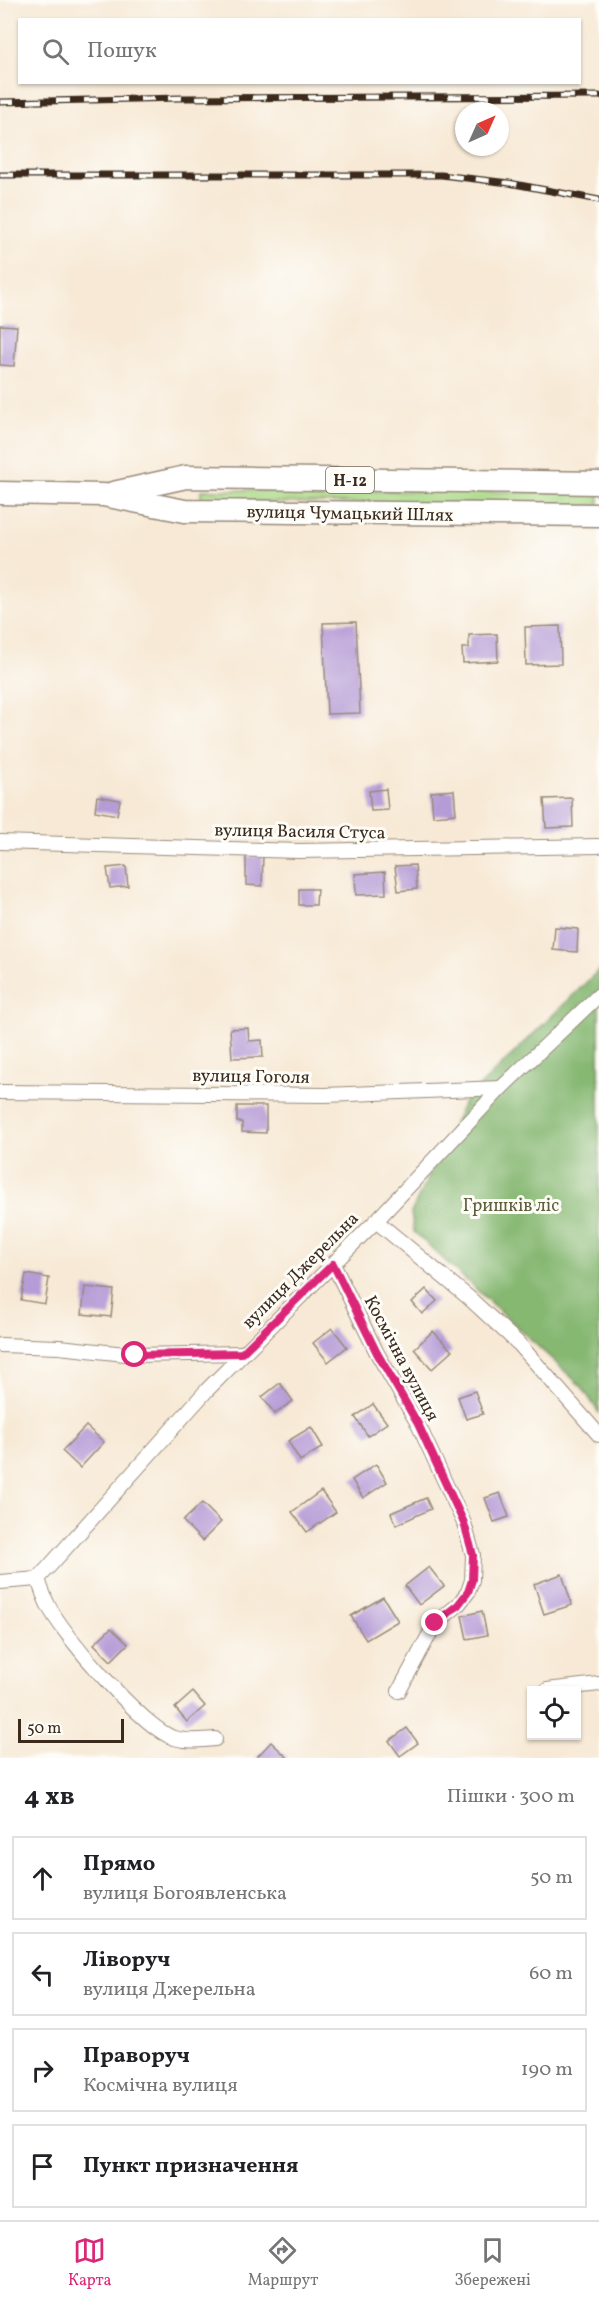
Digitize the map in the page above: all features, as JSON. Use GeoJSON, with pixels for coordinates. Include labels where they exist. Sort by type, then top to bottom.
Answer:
{"type":"FeatureCollection","features":[{"type":"Feature","properties":{"kind":"main road","name":"вулиця Чумацький Шлях"},"geometry":{"type":"LineString","coordinates":[[103,495],[186,477],[599,483]]}},
{"type":"Feature","properties":{"kind":"main road","name":"вулиця Чумацький Шлях"},"geometry":{"type":"LineString","coordinates":[[0,493],[103,495],[185,511],[599,515]]}},
{"type":"Feature","properties":{"kind":"street","name":"вулиця Василя Стуса"},"geometry":{"type":"LineString","coordinates":[[0,842],[299,851],[599,846]]}},
{"type":"Feature","properties":{"kind":"street","name":"вулиця Джерельна"},"geometry":{"type":"LineString","coordinates":[[38,1579],[242,1353],[376,1221],[501,1088],[599,995]]}},
{"type":"Feature","properties":{"kind":"street","name":"вулиця Гоголя"},"geometry":{"type":"LineString","coordinates":[[0,1092],[325,1095],[501,1088]]}},
{"type":"Feature","properties":{"kind":"street"},"geometry":{"type":"LineString","coordinates":[[376,1221],[468,1297],[519,1344],[599,1435]]}},
{"type":"Feature","properties":{"kind":"street","name":"Космічна вулиця"},"geometry":{"type":"LineString","coordinates":[[333,1264],[377,1353],[418,1424],[464,1523],[473,1555],[472,1580],[468,1592],[458,1605],[435,1623],[399,1691]]}},
{"type":"Feature","properties":{"kind":"street"},"geometry":{"type":"LineString","coordinates":[[0,1345],[59,1347],[135,1355],[242,1353]]}},
{"type":"Feature","properties":{"kind":"street"},"geometry":{"type":"LineString","coordinates":[[0,1582],[38,1579],[48,1605],[86,1658],[139,1714],[171,1738],[184,1741],[215,1739]]}},
{"type":"Feature","properties":{"kind":"street"},"geometry":{"type":"LineString","coordinates":[[581,1686],[599,1684]]}},
{"type":"Feature","properties":{"kind":"green space"},"geometry":{"type":"Polygon","coordinates":[[[201,490],[599,492],[599,505],[201,502],[201,490]]]}},
{"type":"Feature","properties":{"kind":"green space","name":"Гришків ліс"},"geometry":{"type":"Polygon","coordinates":[[[599,970],[599,1413],[582,1387],[414,1232],[411,1213],[464,1102],[599,970]]]}},
{"type":"Feature","properties":{"kind":"building"},"geometry":{"type":"Polygon","coordinates":[[[0,325],[17,326],[14,366],[0,365],[0,325]]]}},
{"type":"Feature","properties":{"kind":"building"},"geometry":{"type":"Polygon","coordinates":[[[356,622],[360,713],[327,714],[323,623],[356,622]]]}},
{"type":"Feature","properties":{"kind":"building"},"geometry":{"type":"Polygon","coordinates":[[[560,626],[561,664],[526,665],[525,627],[560,626]]]}},
{"type":"Feature","properties":{"kind":"building"},"geometry":{"type":"Polygon","coordinates":[[[497,634],[498,661],[463,663],[462,648],[469,648],[469,635],[497,634]]]}},
{"type":"Feature","properties":{"kind":"building"},"geometry":{"type":"Polygon","coordinates":[[[386,789],[388,810],[371,811],[369,791],[386,789]]]}},
{"type":"Feature","properties":{"kind":"building"},"geometry":{"type":"Polygon","coordinates":[[[454,790],[456,814],[433,816],[431,792],[454,790]]]}},
{"type":"Feature","properties":{"kind":"building"},"geometry":{"type":"Polygon","coordinates":[[[97,796],[120,800],[117,815],[95,811],[97,796]]]}},
{"type":"Feature","properties":{"kind":"building"},"geometry":{"type":"Polygon","coordinates":[[[572,798],[573,827],[546,828],[544,799],[572,798]]]}},
{"type":"Feature","properties":{"kind":"building"},"geometry":{"type":"Polygon","coordinates":[[[246,856],[263,856],[262,886],[246,885],[246,856]]]}},
{"type":"Feature","properties":{"kind":"building"},"geometry":{"type":"Polygon","coordinates":[[[415,865],[417,889],[398,891],[395,866],[415,865]]]}},
{"type":"Feature","properties":{"kind":"building"},"geometry":{"type":"Polygon","coordinates":[[[126,866],[128,886],[110,888],[107,868],[126,866]]]}},
{"type":"Feature","properties":{"kind":"building"},"geometry":{"type":"Polygon","coordinates":[[[385,872],[386,894],[356,895],[355,874],[385,872]]]}},
{"type":"Feature","properties":{"kind":"building"},"geometry":{"type":"Polygon","coordinates":[[[299,889],[317,889],[316,905],[299,905],[299,889]]]}},
{"type":"Feature","properties":{"kind":"building"},"geometry":{"type":"Polygon","coordinates":[[[555,927],[578,929],[577,952],[553,950],[555,927]]]}},
{"type":"Feature","properties":{"kind":"building"},"geometry":{"type":"Polygon","coordinates":[[[248,1028],[249,1041],[262,1040],[263,1057],[232,1058],[230,1029],[248,1028]]]}},
{"type":"Feature","properties":{"kind":"building"},"geometry":{"type":"Polygon","coordinates":[[[237,1106],[266,1106],[266,1133],[242,1132],[242,1122],[237,1122],[237,1106]]]}},
{"type":"Feature","properties":{"kind":"building"},"geometry":{"type":"Polygon","coordinates":[[[26,1274],[49,1278],[45,1304],[21,1300],[26,1274]]]}},
{"type":"Feature","properties":{"kind":"building"},"geometry":{"type":"Polygon","coordinates":[[[85,1287],[114,1290],[111,1317],[82,1314],[85,1287]]]}},
{"type":"Feature","properties":{"kind":"building"},"geometry":{"type":"Polygon","coordinates":[[[426,1289],[437,1301],[422,1314],[412,1302],[426,1289]]]}},
{"type":"Feature","properties":{"kind":"building"},"geometry":{"type":"Polygon","coordinates":[[[332,1328],[347,1347],[328,1362],[313,1343],[332,1328]]]}},
{"type":"Feature","properties":{"kind":"building"},"geometry":{"type":"Polygon","coordinates":[[[433,1331],[452,1351],[432,1369],[414,1349],[433,1331]]]}},
{"type":"Feature","properties":{"kind":"building"},"geometry":{"type":"Polygon","coordinates":[[[280,1383],[293,1401],[275,1414],[262,1397],[280,1383]]]}},
{"type":"Feature","properties":{"kind":"building"},"geometry":{"type":"Polygon","coordinates":[[[475,1391],[483,1414],[466,1419],[458,1397],[475,1391]]]}},
{"type":"Feature","properties":{"kind":"building"},"geometry":{"type":"Polygon","coordinates":[[[373,1404],[387,1423],[368,1436],[355,1417],[373,1404]]]}},
{"type":"Feature","properties":{"kind":"building"},"geometry":{"type":"Polygon","coordinates":[[[86,1426],[104,1442],[80,1468],[62,1451],[86,1426]]]}},
{"type":"Feature","properties":{"kind":"building"},"geometry":{"type":"Polygon","coordinates":[[[311,1427],[323,1447],[300,1461],[288,1441],[311,1427]]]}},
{"type":"Feature","properties":{"kind":"building"},"geometry":{"type":"Polygon","coordinates":[[[376,1464],[387,1482],[363,1498],[352,1480],[376,1464]]]}},
{"type":"Feature","properties":{"kind":"building"},"geometry":{"type":"Polygon","coordinates":[[[321,1491],[336,1512],[307,1532],[292,1512],[321,1491]]]}},
{"type":"Feature","properties":{"kind":"building"},"geometry":{"type":"Polygon","coordinates":[[[500,1493],[509,1517],[494,1522],[485,1498],[500,1493]]]}},
{"type":"Feature","properties":{"kind":"building"},"geometry":{"type":"Polygon","coordinates":[[[426,1498],[431,1509],[396,1525],[391,1513],[426,1498]]]}},
{"type":"Feature","properties":{"kind":"building"},"geometry":{"type":"Polygon","coordinates":[[[202,1503],[221,1522],[202,1541],[183,1521],[202,1503]]]}},
{"type":"Feature","properties":{"kind":"building"},"geometry":{"type":"Polygon","coordinates":[[[429,1567],[444,1586],[419,1605],[405,1586],[429,1567]]]}},
{"type":"Feature","properties":{"kind":"building"},"geometry":{"type":"Polygon","coordinates":[[[562,1574],[572,1605],[544,1614],[534,1584],[562,1574]]]}},
{"type":"Feature","properties":{"kind":"building"},"geometry":{"type":"Polygon","coordinates":[[[383,1597],[398,1621],[366,1640],[351,1616],[383,1597]]]}},
{"type":"Feature","properties":{"kind":"building"},"geometry":{"type":"Polygon","coordinates":[[[482,1611],[487,1635],[467,1639],[462,1616],[482,1611]]]}},
{"type":"Feature","properties":{"kind":"building"},"geometry":{"type":"Polygon","coordinates":[[[111,1628],[128,1644],[111,1661],[94,1644],[111,1628]]]}},
{"type":"Feature","properties":{"kind":"building"},"geometry":{"type":"Polygon","coordinates":[[[193,1692],[205,1706],[187,1722],[175,1708],[193,1692]]]}},
{"type":"Feature","properties":{"kind":"building"},"geometry":{"type":"Polygon","coordinates":[[[407,1728],[418,1743],[400,1756],[389,1741],[407,1728]]]}},
{"type":"Feature","properties":{"kind":"building"},"geometry":{"type":"Polygon","coordinates":[[[271,1742],[288,1758],[256,1758],[271,1742]]]}},
{"type":"Feature","properties":{"kind":"railway"},"geometry":{"type":"LineString","coordinates":[[0,102],[181,98],[599,96]]}},
{"type":"Feature","properties":{"kind":"railway"},"geometry":{"type":"LineString","coordinates":[[0,175],[441,175],[509,183],[599,200]]}},
{"type":"Feature","properties":{"kind":"route"},"geometry":{"type":"LineString","coordinates":[[135,1355],[242,1353],[333,1264],[377,1353],[418,1424],[464,1523],[473,1555],[472,1580],[468,1592],[458,1605],[435,1623]]}}]}
